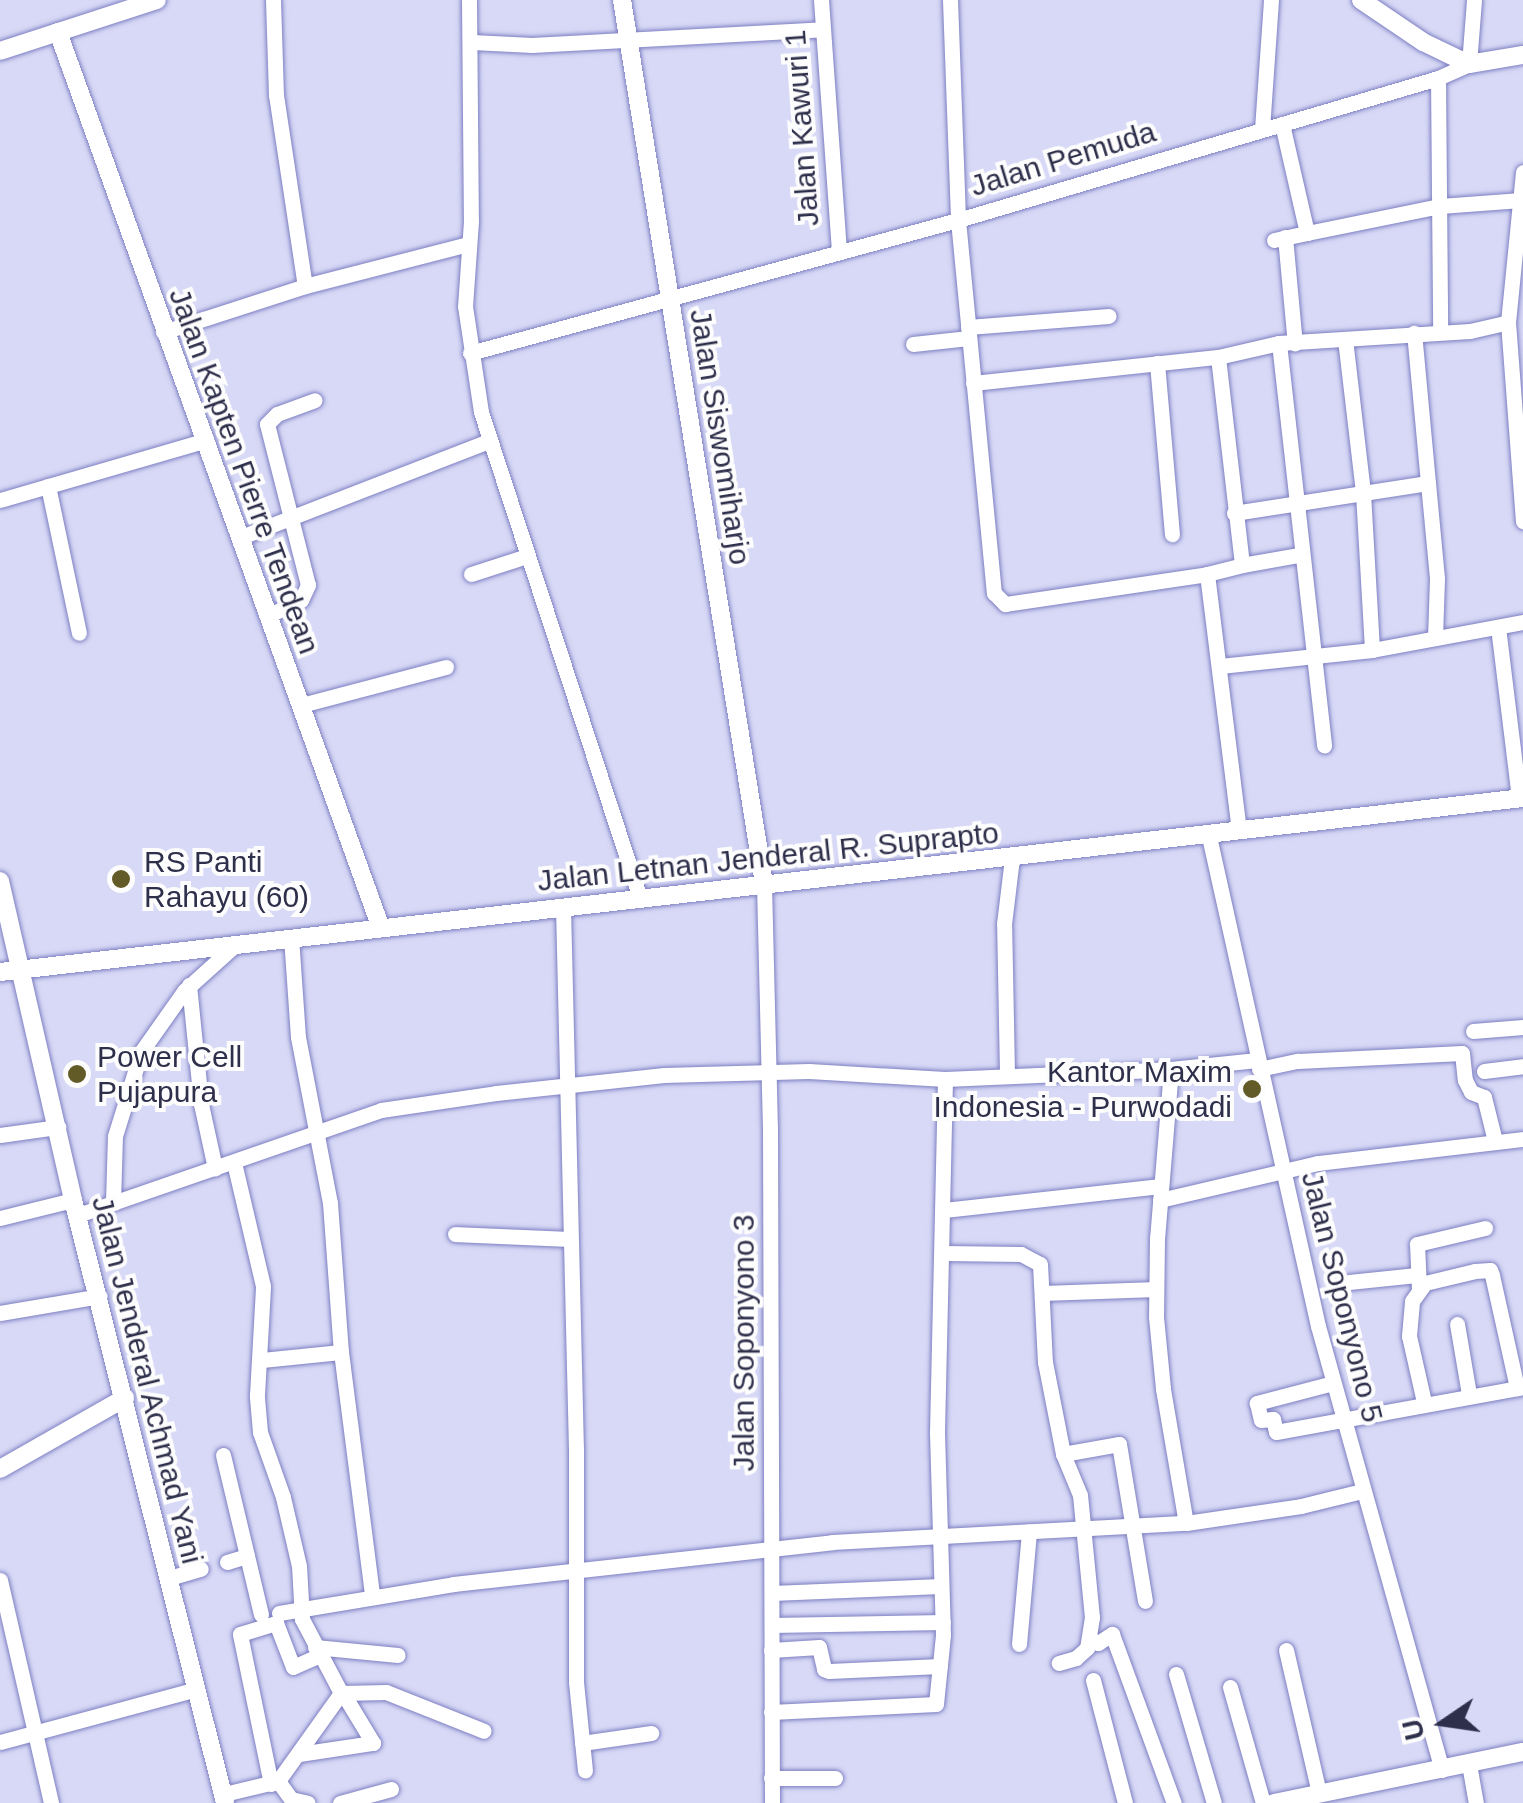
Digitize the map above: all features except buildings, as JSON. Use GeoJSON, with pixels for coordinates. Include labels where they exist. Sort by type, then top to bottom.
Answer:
{"type":"FeatureCollection","features":[{"type":"Feature","properties":{"kind":"main road"},"geometry":{"type":"LineString","coordinates":[[0,51],[157,0]]}},
{"type":"Feature","properties":{"kind":"main road","name":"Jalan Siswomiharjo"},"geometry":{"type":"LineString","coordinates":[[622,0],[764,884]]}},
{"type":"Feature","properties":{"kind":"main road"},"geometry":{"type":"LineString","coordinates":[[1361,0],[1423,42],[1475,63],[1523,54]]}},
{"type":"Feature","properties":{"kind":"main road","name":"Jalan Kapten Pierre Tendean"},"geometry":{"type":"LineString","coordinates":[[58,32],[381,928]]}},
{"type":"Feature","properties":{"kind":"main road","name":"Jalan Letnan Jenderal R. Suprapto"},"geometry":{"type":"LineString","coordinates":[[9,971],[1521,798]]}},
{"type":"Feature","properties":{"kind":"main road","name":"Jalan Jenderal Achmad Yani"},"geometry":{"type":"LineString","coordinates":[[0,881],[9,971],[58,1127],[225,1798]]}},
{"type":"Feature","properties":{"kind":"main road"},"geometry":{"type":"LineString","coordinates":[[0,1469],[125,1398]]}},
{"type":"Feature","properties":{"kind":"main road"},"geometry":{"type":"LineString","coordinates":[[1274,1803],[1375,1786],[1523,1752]]}},
{"type":"Feature","properties":{"kind":"street"},"geometry":{"type":"LineString","coordinates":[[273,0],[276,96],[305,286]]}},
{"type":"Feature","properties":{"kind":"street"},"geometry":{"type":"LineString","coordinates":[[469,0],[472,42],[465,306],[470,353],[488,441],[640,898]]}},
{"type":"Feature","properties":{"kind":"street","name":"Jalan Kawuri 1"},"geometry":{"type":"LineString","coordinates":[[822,0],[839,252]]}},
{"type":"Feature","properties":{"kind":"street"},"geometry":{"type":"LineString","coordinates":[[950,0],[958,220],[997,600],[1005,604],[1206,574],[1299,555]]}},
{"type":"Feature","properties":{"kind":"street"},"geometry":{"type":"LineString","coordinates":[[1262,129],[1271,0]]}},
{"type":"Feature","properties":{"kind":"street"},"geometry":{"type":"LineString","coordinates":[[1474,0],[1475,63]]}},
{"type":"Feature","properties":{"kind":"street"},"geometry":{"type":"LineString","coordinates":[[472,42],[532,45],[823,28]]}},
{"type":"Feature","properties":{"kind":"street","name":"Jalan Pemuda"},"geometry":{"type":"LineString","coordinates":[[470,353],[958,220],[1438,78],[1475,63]]}},
{"type":"Feature","properties":{"kind":"street"},"geometry":{"type":"LineString","coordinates":[[1438,78],[1440,332]]}},
{"type":"Feature","properties":{"kind":"street"},"geometry":{"type":"LineString","coordinates":[[1282,124],[1308,233]]}},
{"type":"Feature","properties":{"kind":"street"},"geometry":{"type":"LineString","coordinates":[[1523,172],[1508,322],[1523,521]]}},
{"type":"Feature","properties":{"kind":"street"},"geometry":{"type":"LineString","coordinates":[[1324,745],[1299,555],[1280,238],[1440,206],[1521,208]]}},
{"type":"Feature","properties":{"kind":"street"},"geometry":{"type":"LineString","coordinates":[[163,332],[305,286],[468,244]]}},
{"type":"Feature","properties":{"kind":"street"},"geometry":{"type":"LineString","coordinates":[[913,344],[968,332],[1109,316]]}},
{"type":"Feature","properties":{"kind":"street"},"geometry":{"type":"LineString","coordinates":[[973,383],[1218,358],[1287,344],[1440,332],[1508,322]]}},
{"type":"Feature","properties":{"kind":"street"},"geometry":{"type":"LineString","coordinates":[[1414,333],[1437,578],[1435,638]]}},
{"type":"Feature","properties":{"kind":"street"},"geometry":{"type":"LineString","coordinates":[[1346,340],[1363,493],[1372,650]]}},
{"type":"Feature","properties":{"kind":"street"},"geometry":{"type":"LineString","coordinates":[[1218,358],[1242,565]]}},
{"type":"Feature","properties":{"kind":"street"},"geometry":{"type":"LineString","coordinates":[[1157,363],[1172,534]]}},
{"type":"Feature","properties":{"kind":"street"},"geometry":{"type":"LineString","coordinates":[[269,615],[301,600],[306,593],[267,424],[277,414],[315,400]]}},
{"type":"Feature","properties":{"kind":"street"},"geometry":{"type":"LineString","coordinates":[[0,500],[206,440]]}},
{"type":"Feature","properties":{"kind":"street"},"geometry":{"type":"LineString","coordinates":[[241,537],[488,441]]}},
{"type":"Feature","properties":{"kind":"street"},"geometry":{"type":"LineString","coordinates":[[1234,513],[1428,483]]}},
{"type":"Feature","properties":{"kind":"street"},"geometry":{"type":"LineString","coordinates":[[48,486],[79,633]]}},
{"type":"Feature","properties":{"kind":"street"},"geometry":{"type":"LineString","coordinates":[[471,574],[527,556]]}},
{"type":"Feature","properties":{"kind":"street"},"geometry":{"type":"LineString","coordinates":[[1206,574],[1239,831]]}},
{"type":"Feature","properties":{"kind":"street"},"geometry":{"type":"LineString","coordinates":[[1220,666],[1372,650],[1523,622]]}},
{"type":"Feature","properties":{"kind":"street"},"geometry":{"type":"LineString","coordinates":[[1498,627],[1521,798]]}},
{"type":"Feature","properties":{"kind":"street"},"geometry":{"type":"LineString","coordinates":[[301,705],[446,667]]}},
{"type":"Feature","properties":{"kind":"street","name":"Jalan Soponyono 5"},"geometry":{"type":"LineString","coordinates":[[1208,832],[1282,1171],[1342,1418],[1442,1770]]}},
{"type":"Feature","properties":{"kind":"street"},"geometry":{"type":"LineString","coordinates":[[1007,1074],[1004,924],[1012,858]]}},
{"type":"Feature","properties":{"kind":"street","name":"Jalan Soponyono 3"},"geometry":{"type":"LineString","coordinates":[[764,884],[769,1072],[772,1803]]}},
{"type":"Feature","properties":{"kind":"street"},"geometry":{"type":"LineString","coordinates":[[563,907],[576,1449],[574,1570],[585,1770]]}},
{"type":"Feature","properties":{"kind":"street"},"geometry":{"type":"LineString","coordinates":[[291,937],[298,1036],[330,1203],[340,1352],[372,1595]]}},
{"type":"Feature","properties":{"kind":"street"},"geometry":{"type":"LineString","coordinates":[[113,1202],[115,1136],[141,1052],[188,985],[236,944]]}},
{"type":"Feature","properties":{"kind":"street"},"geometry":{"type":"LineString","coordinates":[[188,985],[201,1104],[214,1168]]}},
{"type":"Feature","properties":{"kind":"street"},"geometry":{"type":"LineString","coordinates":[[1473,1031],[1523,1027]]}},
{"type":"Feature","properties":{"kind":"street"},"geometry":{"type":"LineString","coordinates":[[0,1218],[113,1202],[381,1110],[621,1077],[769,1072],[946,1079],[1462,1053],[1465,1080],[1471,1092],[1484,1097],[1496,1142]]}},
{"type":"Feature","properties":{"kind":"street"},"geometry":{"type":"LineString","coordinates":[[1484,1071],[1523,1066]]}},
{"type":"Feature","properties":{"kind":"street"},"geometry":{"type":"LineString","coordinates":[[1171,1069],[1156,1289],[1162,1389],[1186,1523]]}},
{"type":"Feature","properties":{"kind":"street"},"geometry":{"type":"LineString","coordinates":[[771,1712],[932,1707],[943,1622],[936,1432],[946,1079]]}},
{"type":"Feature","properties":{"kind":"street"},"geometry":{"type":"LineString","coordinates":[[0,1135],[58,1127]]}},
{"type":"Feature","properties":{"kind":"street"},"geometry":{"type":"LineString","coordinates":[[944,1210],[1160,1193],[1282,1171],[1523,1139]]}},
{"type":"Feature","properties":{"kind":"street"},"geometry":{"type":"LineString","coordinates":[[234,1162],[263,1286],[262,1360],[256,1395],[260,1432],[283,1497],[299,1566],[302,1619],[373,1743],[299,1754]]}},
{"type":"Feature","properties":{"kind":"street"},"geometry":{"type":"LineString","coordinates":[[1424,1402],[1409,1336],[1409,1312],[1418,1282],[1416,1244],[1486,1228]]}},
{"type":"Feature","properties":{"kind":"street"},"geometry":{"type":"LineString","coordinates":[[456,1234],[568,1238]]}},
{"type":"Feature","properties":{"kind":"street"},"geometry":{"type":"LineString","coordinates":[[944,1253],[1034,1258],[1040,1264],[1045,1362],[1064,1454],[1080,1495],[1090,1639],[1083,1653],[1059,1663]]}},
{"type":"Feature","properties":{"kind":"street"},"geometry":{"type":"LineString","coordinates":[[1334,1384],[1257,1403],[1261,1420],[1273,1418],[1276,1432],[1424,1402],[1520,1388],[1490,1270],[1418,1282],[1349,1282]]}},
{"type":"Feature","properties":{"kind":"street"},"geometry":{"type":"LineString","coordinates":[[1042,1293],[1156,1289]]}},
{"type":"Feature","properties":{"kind":"street"},"geometry":{"type":"LineString","coordinates":[[0,1313],[100,1296]]}},
{"type":"Feature","properties":{"kind":"street"},"geometry":{"type":"LineString","coordinates":[[1457,1324],[1469,1394]]}},
{"type":"Feature","properties":{"kind":"street"},"geometry":{"type":"LineString","coordinates":[[262,1360],[340,1352]]}},
{"type":"Feature","properties":{"kind":"street"},"geometry":{"type":"LineString","coordinates":[[1064,1454],[1118,1442],[1145,1601]]}},
{"type":"Feature","properties":{"kind":"street"},"geometry":{"type":"LineString","coordinates":[[223,1455],[261,1615]]}},
{"type":"Feature","properties":{"kind":"street"},"geometry":{"type":"LineString","coordinates":[[279,1613],[372,1595],[773,1550],[939,1535],[1186,1523],[1302,1506],[1362,1491]]}},
{"type":"Feature","properties":{"kind":"street"},"geometry":{"type":"LineString","coordinates":[[1018,1644],[1029,1531]]}},
{"type":"Feature","properties":{"kind":"street"},"geometry":{"type":"LineString","coordinates":[[227,1562],[247,1556]]}},
{"type":"Feature","properties":{"kind":"street"},"geometry":{"type":"LineString","coordinates":[[169,1578],[201,1569]]}},
{"type":"Feature","properties":{"kind":"street"},"geometry":{"type":"LineString","coordinates":[[0,1580],[51,1803]]}},
{"type":"Feature","properties":{"kind":"street"},"geometry":{"type":"LineString","coordinates":[[772,1593],[941,1586]]}},
{"type":"Feature","properties":{"kind":"street"},"geometry":{"type":"LineString","coordinates":[[772,1625],[943,1622]]}},
{"type":"Feature","properties":{"kind":"street"},"geometry":{"type":"LineString","coordinates":[[308,1803],[291,1799],[274,1782],[240,1634],[276,1623],[293,1668],[318,1651],[398,1655]]}},
{"type":"Feature","properties":{"kind":"street"},"geometry":{"type":"LineString","coordinates":[[1090,1639],[1098,1644],[1114,1637],[1174,1803]]}},
{"type":"Feature","properties":{"kind":"street"},"geometry":{"type":"LineString","coordinates":[[771,1650],[818,1648],[824,1669],[830,1671],[940,1666]]}},
{"type":"Feature","properties":{"kind":"street"},"geometry":{"type":"LineString","coordinates":[[1286,1650],[1319,1793]]}},
{"type":"Feature","properties":{"kind":"street"},"geometry":{"type":"LineString","coordinates":[[1176,1674],[1214,1803]]}},
{"type":"Feature","properties":{"kind":"street"},"geometry":{"type":"LineString","coordinates":[[1093,1680],[1125,1803]]}},
{"type":"Feature","properties":{"kind":"street"},"geometry":{"type":"LineString","coordinates":[[1230,1687],[1263,1803]]}},
{"type":"Feature","properties":{"kind":"street"},"geometry":{"type":"LineString","coordinates":[[0,1742],[197,1689]]}},
{"type":"Feature","properties":{"kind":"street"},"geometry":{"type":"LineString","coordinates":[[225,1798],[274,1782],[342,1694],[354,1690],[386,1692],[484,1731]]}},
{"type":"Feature","properties":{"kind":"street"},"geometry":{"type":"LineString","coordinates":[[582,1743],[651,1733]]}},
{"type":"Feature","properties":{"kind":"street"},"geometry":{"type":"LineString","coordinates":[[1470,1764],[1476,1803]]}},
{"type":"Feature","properties":{"kind":"street"},"geometry":{"type":"LineString","coordinates":[[771,1778],[834,1778]]}},
{"type":"Feature","properties":{"kind":"street"},"geometry":{"type":"LineString","coordinates":[[340,1803],[391,1789]]}},
{"type":"Feature","properties":{"kind":"place","name":"RS Panti Rahayu (60)"},"geometry":{"type":"Point","coordinates":[121,879]}},
{"type":"Feature","properties":{"kind":"place","name":"Power Cell Pujapura"},"geometry":{"type":"Point","coordinates":[77,1074]}},
{"type":"Feature","properties":{"kind":"place","name":"Kantor Maxim Indonesia - Purwodadi"},"geometry":{"type":"Point","coordinates":[1252,1089]}}]}
